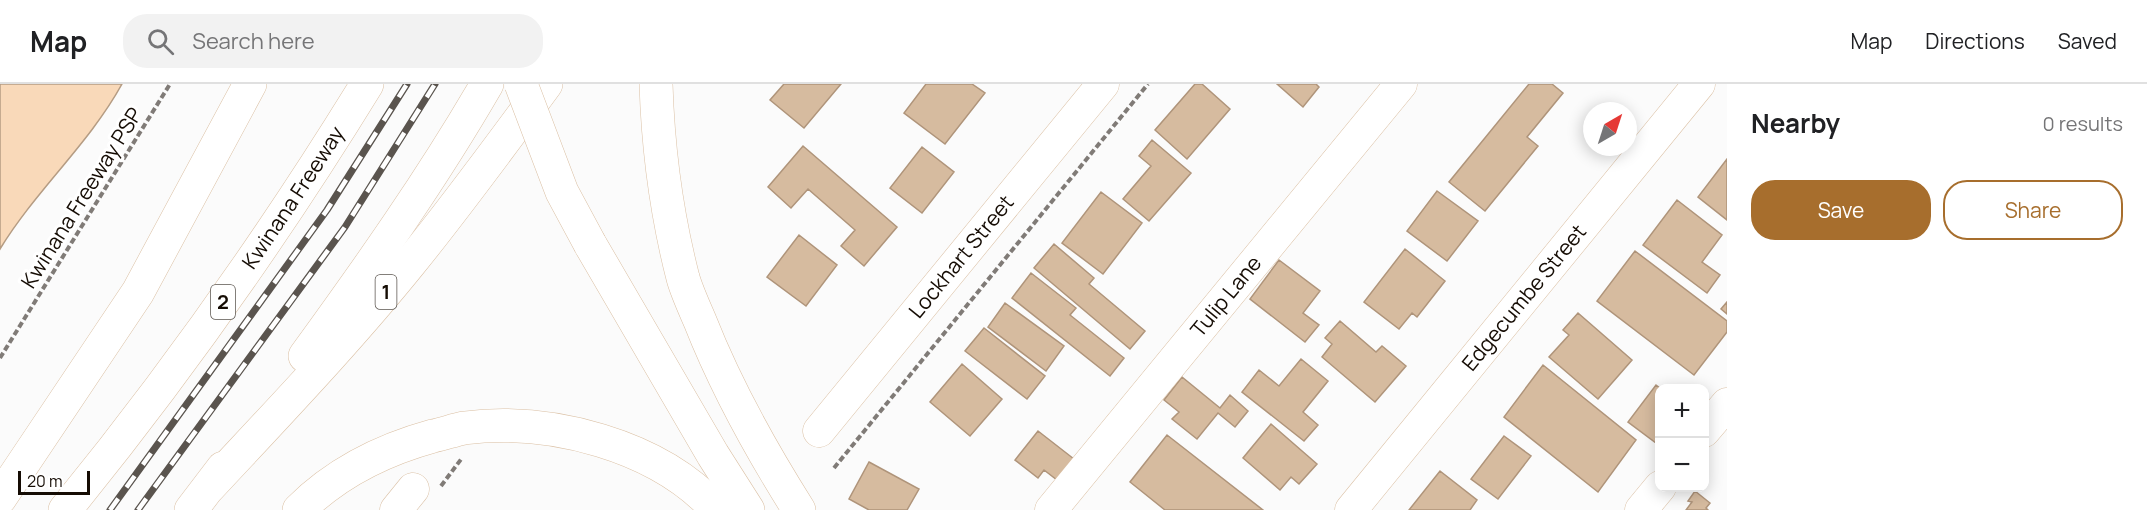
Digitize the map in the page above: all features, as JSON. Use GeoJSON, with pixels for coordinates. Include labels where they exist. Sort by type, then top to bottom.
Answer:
{"type":"FeatureCollection","features":[{"type":"Feature","properties":{"kind":"highway"},"geometry":{"type":"LineString","coordinates":[[0,498],[138,292],[250,84]]}},
{"type":"Feature","properties":{"kind":"highway","name":"Kwinana Freeway"},"geometry":{"type":"LineString","coordinates":[[65,510],[105,461],[223,302],[271,233],[367,84]]}},
{"type":"Feature","properties":{"kind":"highway"},"geometry":{"type":"LineString","coordinates":[[201,498],[348,297],[417,195],[487,84]]}},
{"type":"Feature","properties":{"kind":"highway"},"geometry":{"type":"LineString","coordinates":[[521,84],[562,192],[713,455],[748,510]]}},
{"type":"Feature","properties":{"kind":"highway","name":"1"},"geometry":{"type":"LineString","coordinates":[[201,498],[320,369],[410,263],[546,84]]}},
{"type":"Feature","properties":{"kind":"highway"},"geometry":{"type":"LineString","coordinates":[[656,84],[665,189],[684,279],[710,347],[743,415],[799,510]]}},
{"type":"Feature","properties":{"kind":"highway"},"geometry":{"type":"LineString","coordinates":[[299,510],[340,475],[393,448],[464,428],[506,427],[578,433],[618,445],[666,469],[705,497],[717,510]]}},
{"type":"Feature","properties":{"kind":"street","name":"Lockhart Street"},"geometry":{"type":"LineString","coordinates":[[819,431],[1103,84]]}},
{"type":"Feature","properties":{"kind":"street","name":"Tulip Lane"},"geometry":{"type":"LineString","coordinates":[[1051,510],[1401,84]]}},
{"type":"Feature","properties":{"kind":"street","name":"Edgecumbe Street"},"geometry":{"type":"LineString","coordinates":[[1351,510],[1699,84]]}},
{"type":"Feature","properties":{"kind":"street"},"geometry":{"type":"LineString","coordinates":[[1709,425],[1727,404]]}},
{"type":"Feature","properties":{"kind":"street"},"geometry":{"type":"LineString","coordinates":[[1641,510],[1655,492]]}},
{"type":"Feature","properties":{"kind":"path","name":"Kwinana Freeway PSP"},"geometry":{"type":"LineString","coordinates":[[0,358],[170,84]]}},
{"type":"Feature","properties":{"kind":"path"},"geometry":{"type":"LineString","coordinates":[[834,468],[1148,84]]}},
{"type":"Feature","properties":{"kind":"path"},"geometry":{"type":"LineString","coordinates":[[415,497],[466,452],[457,454]]}},
{"type":"Feature","properties":{"kind":"shaded area"},"geometry":{"type":"Polygon","coordinates":[[[0,84],[122,84],[94,127],[14,227],[0,249],[0,84]]]}},
{"type":"Feature","properties":{"kind":"building"},"geometry":{"type":"Polygon","coordinates":[[[784,84],[841,84],[804,128],[770,100],[784,84]]]}},
{"type":"Feature","properties":{"kind":"building"},"geometry":{"type":"Polygon","coordinates":[[[926,84],[972,84],[985,93],[945,144],[904,113],[926,84]]]}},
{"type":"Feature","properties":{"kind":"building"},"geometry":{"type":"Polygon","coordinates":[[[1195,84],[1202,84],[1230,109],[1187,159],[1155,130],[1195,84]]]}},
{"type":"Feature","properties":{"kind":"building"},"geometry":{"type":"Polygon","coordinates":[[[1277,84],[1316,84],[1319,87],[1303,107],[1277,84]]]}},
{"type":"Feature","properties":{"kind":"building"},"geometry":{"type":"Polygon","coordinates":[[[1529,84],[1552,84],[1563,93],[1527,137],[1538,146],[1485,211],[1449,182],[1529,84]]]}},
{"type":"Feature","properties":{"kind":"building"},"geometry":{"type":"Polygon","coordinates":[[[1152,140],[1191,173],[1149,221],[1123,199],[1151,166],[1139,156],[1152,140]]]}},
{"type":"Feature","properties":{"kind":"building"},"geometry":{"type":"Polygon","coordinates":[[[803,146],[897,227],[864,266],[841,246],[855,230],[808,189],[791,208],[768,187],[803,146]]]}},
{"type":"Feature","properties":{"kind":"building"},"geometry":{"type":"Polygon","coordinates":[[[922,147],[954,172],[922,213],[890,188],[922,147]]]}},
{"type":"Feature","properties":{"kind":"building"},"geometry":{"type":"Polygon","coordinates":[[[1727,159],[1727,220],[1698,197],[1727,159]]]}},
{"type":"Feature","properties":{"kind":"building"},"geometry":{"type":"Polygon","coordinates":[[[1437,191],[1478,221],[1447,261],[1407,231],[1437,191]]]}},
{"type":"Feature","properties":{"kind":"building"},"geometry":{"type":"Polygon","coordinates":[[[1101,192],[1142,223],[1103,274],[1062,243],[1101,192]]]}},
{"type":"Feature","properties":{"kind":"building"},"geometry":{"type":"Polygon","coordinates":[[[1677,200],[1722,235],[1702,262],[1720,275],[1707,293],[1643,245],[1677,200]]]}},
{"type":"Feature","properties":{"kind":"building"},"geometry":{"type":"Polygon","coordinates":[[[799,235],[837,265],[806,306],[767,277],[799,235]]]}},
{"type":"Feature","properties":{"kind":"building"},"geometry":{"type":"Polygon","coordinates":[[[1054,244],[1094,278],[1089,284],[1145,331],[1130,349],[1034,268],[1054,244]]]}},
{"type":"Feature","properties":{"kind":"building"},"geometry":{"type":"Polygon","coordinates":[[[1405,249],[1445,281],[1417,317],[1412,313],[1399,329],[1364,302],[1405,249]]]}},
{"type":"Feature","properties":{"kind":"building"},"geometry":{"type":"Polygon","coordinates":[[[1635,251],[1727,321],[1727,332],[1694,375],[1597,301],[1635,251]]]}},
{"type":"Feature","properties":{"kind":"building"},"geometry":{"type":"Polygon","coordinates":[[[1279,260],[1320,291],[1303,313],[1319,325],[1305,342],[1250,299],[1279,260]]]}},
{"type":"Feature","properties":{"kind":"building"},"geometry":{"type":"Polygon","coordinates":[[[1031,273],[1076,308],[1070,315],[1124,358],[1110,376],[1012,298],[1031,273]]]}},
{"type":"Feature","properties":{"kind":"building"},"geometry":{"type":"Polygon","coordinates":[[[1727,302],[1727,314],[1721,309],[1727,302]]]}},
{"type":"Feature","properties":{"kind":"building"},"geometry":{"type":"Polygon","coordinates":[[[1005,303],[1064,346],[1046,371],[988,327],[1005,303]]]}},
{"type":"Feature","properties":{"kind":"building"},"geometry":{"type":"Polygon","coordinates":[[[1578,313],[1632,360],[1598,399],[1549,357],[1569,335],[1563,330],[1578,313]]]}},
{"type":"Feature","properties":{"kind":"building"},"geometry":{"type":"Polygon","coordinates":[[[1340,321],[1376,352],[1382,346],[1406,366],[1375,402],[1322,357],[1332,344],[1325,338],[1340,321]]]}},
{"type":"Feature","properties":{"kind":"building"},"geometry":{"type":"Polygon","coordinates":[[[984,328],[1045,376],[1027,399],[965,351],[984,328]]]}},
{"type":"Feature","properties":{"kind":"building"},"geometry":{"type":"Polygon","coordinates":[[[1301,359],[1328,381],[1303,412],[1318,425],[1304,441],[1242,392],[1259,370],[1279,386],[1301,359]]]}},
{"type":"Feature","properties":{"kind":"building"},"geometry":{"type":"Polygon","coordinates":[[[962,364],[1002,399],[970,436],[930,402],[962,364]]]}},
{"type":"Feature","properties":{"kind":"building"},"geometry":{"type":"Polygon","coordinates":[[[1543,365],[1636,440],[1598,492],[1504,417],[1543,365]]]}},
{"type":"Feature","properties":{"kind":"building"},"geometry":{"type":"Polygon","coordinates":[[[1182,377],[1220,408],[1230,395],[1248,411],[1235,427],[1218,413],[1197,439],[1172,419],[1179,412],[1164,400],[1182,377]]]}},
{"type":"Feature","properties":{"kind":"building"},"geometry":{"type":"Polygon","coordinates":[[[1655,386],[1655,442],[1628,422],[1655,386]]]}},
{"type":"Feature","properties":{"kind":"building"},"geometry":{"type":"Polygon","coordinates":[[[1271,424],[1317,464],[1299,484],[1291,477],[1280,490],[1243,458],[1271,424]]]}},
{"type":"Feature","properties":{"kind":"building"},"geometry":{"type":"Polygon","coordinates":[[[1038,431],[1074,459],[1057,480],[1044,470],[1038,478],[1015,460],[1038,431]]]}},
{"type":"Feature","properties":{"kind":"building"},"geometry":{"type":"Polygon","coordinates":[[[1167,435],[1263,510],[1165,510],[1130,482],[1167,435]]]}},
{"type":"Feature","properties":{"kind":"building"},"geometry":{"type":"Polygon","coordinates":[[[1504,436],[1531,456],[1498,499],[1471,479],[1504,436]]]}},
{"type":"Feature","properties":{"kind":"building"},"geometry":{"type":"Polygon","coordinates":[[[869,462],[919,489],[907,510],[869,510],[849,499],[869,462]]]}},
{"type":"Feature","properties":{"kind":"building"},"geometry":{"type":"Polygon","coordinates":[[[1440,471],[1477,500],[1470,510],[1409,510],[1440,471]]]}},
{"type":"Feature","properties":{"kind":"building"},"geometry":{"type":"Polygon","coordinates":[[[1696,492],[1710,503],[1706,508],[1708,510],[1686,510],[1692,502],[1688,501],[1696,492]]]}},
{"type":"Feature","properties":{"kind":"railway"},"geometry":{"type":"LineString","coordinates":[[110,510],[327,210],[407,84]]}},
{"type":"Feature","properties":{"kind":"railway"},"geometry":{"type":"LineString","coordinates":[[138,510],[345,227],[435,84]]}}]}
